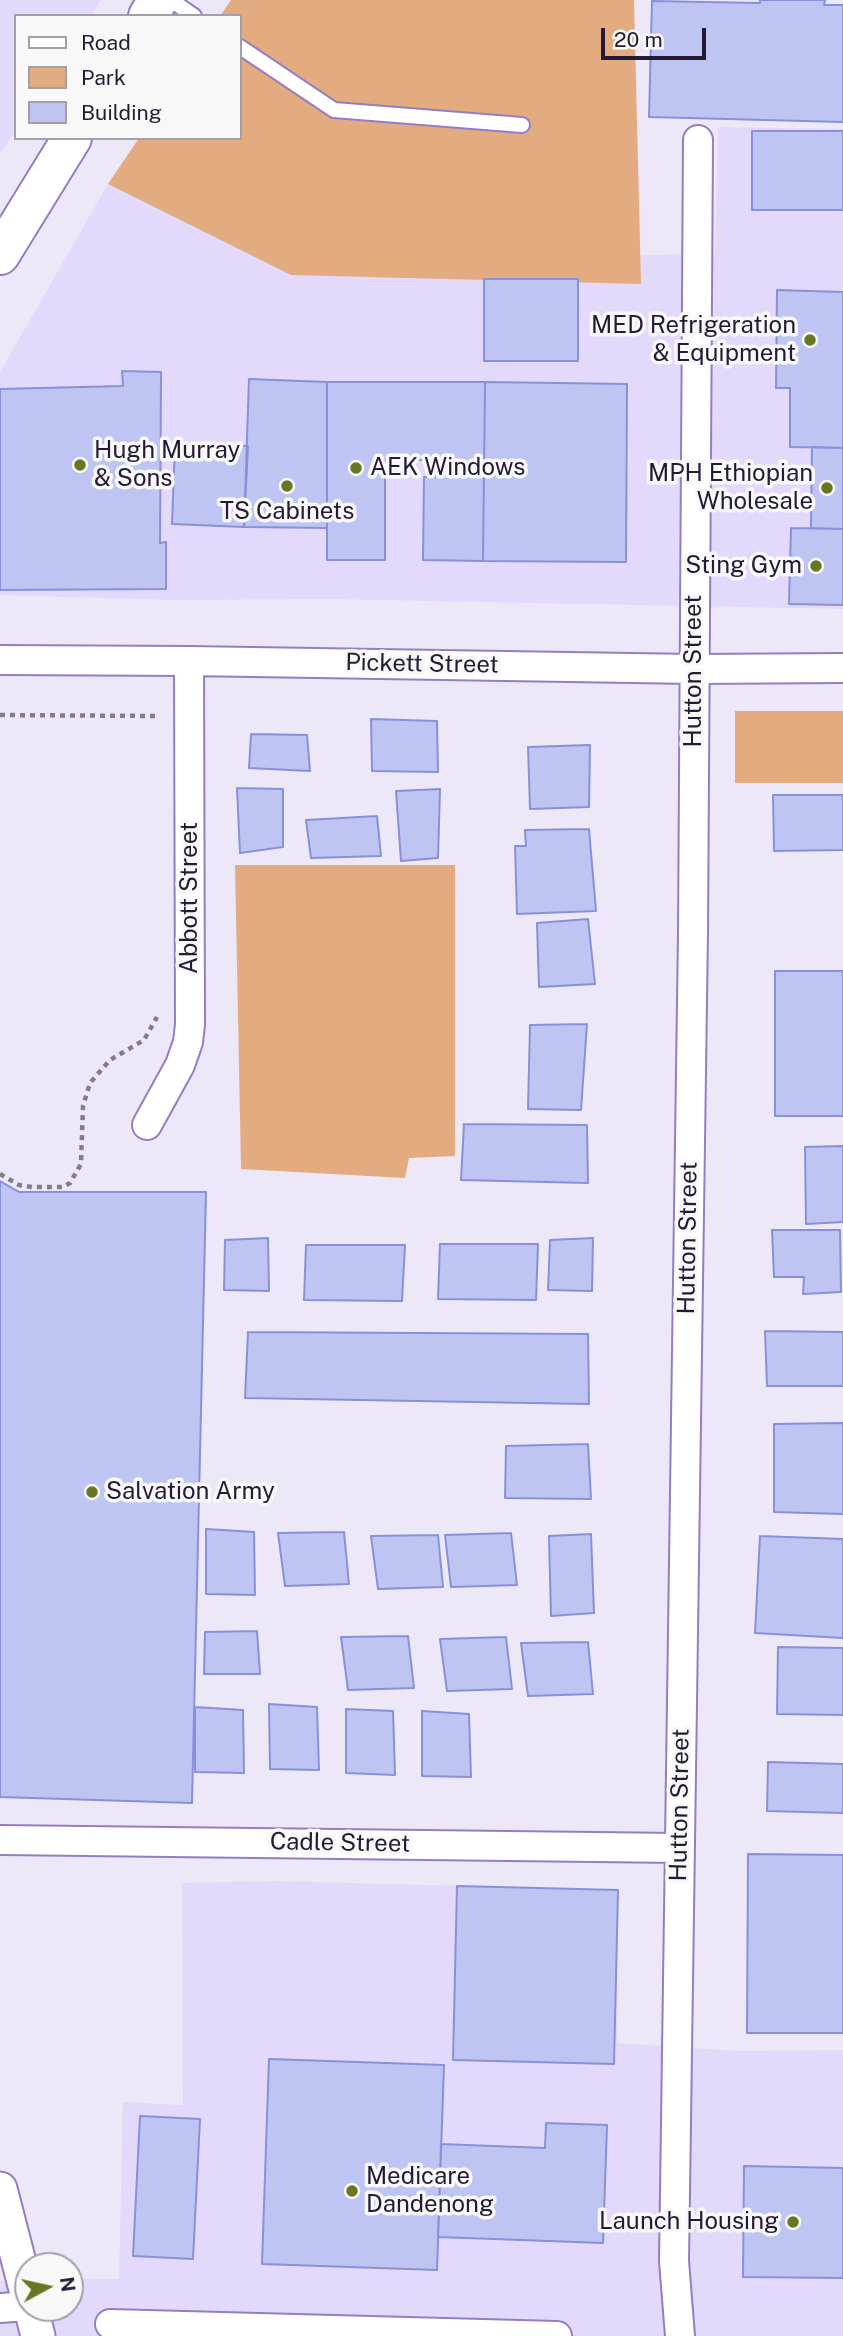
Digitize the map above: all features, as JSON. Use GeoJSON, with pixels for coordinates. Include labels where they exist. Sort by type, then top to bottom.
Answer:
{"type":"FeatureCollection","features":[{"type":"Feature","properties":{"kind":"main road"},"geometry":{"type":"LineString","coordinates":[[0,256],[71,140]]}},
{"type":"Feature","properties":{"kind":"street","name":"Hutton Street"},"geometry":{"type":"LineString","coordinates":[[680,2336],[674,2261],[695,669],[698,140]]}},
{"type":"Feature","properties":{"kind":"street","name":"Pickett Street"},"geometry":{"type":"LineString","coordinates":[[0,660],[190,660],[695,669],[843,668]]}},
{"type":"Feature","properties":{"kind":"street","name":"Abbott Street"},"geometry":{"type":"LineString","coordinates":[[147,1125],[180,1065],[188,1042],[190,1025],[190,660]]}},
{"type":"Feature","properties":{"kind":"street","name":"Cadle Street"},"geometry":{"type":"LineString","coordinates":[[0,1840],[680,1848]]}},
{"type":"Feature","properties":{"kind":"street"},"geometry":{"type":"LineString","coordinates":[[0,2189],[16,2252]]}},
{"type":"Feature","properties":{"kind":"street"},"geometry":{"type":"LineString","coordinates":[[110,2325],[557,2336]]}},
{"type":"Feature","properties":{"kind":"lane"},"geometry":{"type":"LineString","coordinates":[[172,0],[191,14]]}},
{"type":"Feature","properties":{"kind":"lane"},"geometry":{"type":"LineString","coordinates":[[242,48],[334,110],[522,125]]}},
{"type":"Feature","properties":{"kind":"path"},"geometry":{"type":"LineString","coordinates":[[0,715],[159,716],[159,730]]}},
{"type":"Feature","properties":{"kind":"path"},"geometry":{"type":"LineString","coordinates":[[0,1174],[23,1186],[63,1187],[70,1183],[81,1164],[83,1106],[90,1083],[110,1060],[144,1040],[159,1009]]}},
{"type":"Feature","properties":{"kind":"shaded area"},"geometry":{"type":"Polygon","coordinates":[[[0,0],[101,0],[92,14],[14,14],[14,133],[0,154],[0,0]]]}},
{"type":"Feature","properties":{"kind":"shaded area"},"geometry":{"type":"Polygon","coordinates":[[[718,127],[843,129],[843,609],[329,599],[173,600],[0,595],[0,372],[108,184],[294,261],[715,254],[718,127]]]}},
{"type":"Feature","properties":{"kind":"shaded area"},"geometry":{"type":"Polygon","coordinates":[[[275,1881],[618,1890],[617,2043],[737,2051],[843,2050],[843,2336],[0,2336],[0,2281],[14,2280],[14,2322],[84,2322],[84,2279],[119,2279],[123,2102],[183,2105],[182,1883],[275,1881]]]}},
{"type":"Feature","properties":{"kind":"green space"},"geometry":{"type":"Polygon","coordinates":[[[231,0],[634,0],[641,284],[291,275],[108,184],[138,140],[242,140],[242,14],[221,14],[231,0]]]}},
{"type":"Feature","properties":{"kind":"green space"},"geometry":{"type":"Polygon","coordinates":[[[735,711],[843,711],[843,783],[735,783],[735,711]]]}},
{"type":"Feature","properties":{"kind":"green space"},"geometry":{"type":"Polygon","coordinates":[[[235,865],[455,865],[455,1156],[409,1158],[405,1178],[241,1169],[235,865]]]}},
{"type":"Feature","properties":{"kind":"building"},"geometry":{"type":"Polygon","coordinates":[[[760,0],[825,0],[824,5],[843,5],[843,122],[649,117],[652,1],[760,3],[760,0]]]}},
{"type":"Feature","properties":{"kind":"building"},"geometry":{"type":"Polygon","coordinates":[[[752,131],[843,131],[843,210],[752,210],[752,131]]]}},
{"type":"Feature","properties":{"kind":"building"},"geometry":{"type":"Polygon","coordinates":[[[484,279],[578,279],[578,361],[484,361],[484,279]]]}},
{"type":"Feature","properties":{"kind":"building","name":"MED Refrigeration & Equipment"},"geometry":{"type":"Polygon","coordinates":[[[777,290],[843,292],[843,448],[790,447],[790,388],[776,388],[777,290]]]}},
{"type":"Feature","properties":{"kind":"building","name":"Hugh Murray & Sons"},"geometry":{"type":"Polygon","coordinates":[[[122,371],[161,372],[160,543],[166,542],[166,589],[0,590],[0,389],[123,386],[122,371]]]}},
{"type":"Feature","properties":{"kind":"building","name":"TS Cabinets"},"geometry":{"type":"Polygon","coordinates":[[[249,379],[327,382],[327,528],[244,527],[249,379]]]}},
{"type":"Feature","properties":{"kind":"building","name":"AEK Windows"},"geometry":{"type":"Polygon","coordinates":[[[327,382],[485,382],[483,561],[423,560],[424,477],[435,477],[435,460],[385,460],[385,560],[327,560],[327,382]]]}},
{"type":"Feature","properties":{"kind":"building"},"geometry":{"type":"Polygon","coordinates":[[[485,382],[627,384],[626,562],[483,561],[485,382]]]}},
{"type":"Feature","properties":{"kind":"building"},"geometry":{"type":"Polygon","coordinates":[[[175,443],[248,446],[244,527],[172,524],[175,443]]]}},
{"type":"Feature","properties":{"kind":"building","name":"MPH Ethiopian Wholesale"},"geometry":{"type":"Polygon","coordinates":[[[812,447],[843,448],[843,529],[811,528],[812,447]]]}},
{"type":"Feature","properties":{"kind":"building","name":"Sting Gym"},"geometry":{"type":"Polygon","coordinates":[[[791,528],[843,529],[843,605],[789,604],[791,528]]]}},
{"type":"Feature","properties":{"kind":"building"},"geometry":{"type":"Polygon","coordinates":[[[371,719],[437,721],[438,772],[372,771],[371,719]]]}},
{"type":"Feature","properties":{"kind":"building"},"geometry":{"type":"Polygon","coordinates":[[[251,734],[307,735],[310,771],[249,768],[251,734]]]}},
{"type":"Feature","properties":{"kind":"building"},"geometry":{"type":"Polygon","coordinates":[[[590,745],[589,807],[530,809],[528,747],[590,745]]]}},
{"type":"Feature","properties":{"kind":"building"},"geometry":{"type":"Polygon","coordinates":[[[237,788],[283,789],[283,847],[240,853],[237,788]]]}},
{"type":"Feature","properties":{"kind":"building"},"geometry":{"type":"Polygon","coordinates":[[[440,789],[438,858],[401,861],[396,791],[440,789]]]}},
{"type":"Feature","properties":{"kind":"building"},"geometry":{"type":"Polygon","coordinates":[[[773,795],[843,795],[843,850],[774,851],[773,795]]]}},
{"type":"Feature","properties":{"kind":"building"},"geometry":{"type":"Polygon","coordinates":[[[377,816],[381,856],[311,858],[306,820],[377,816]]]}},
{"type":"Feature","properties":{"kind":"building"},"geometry":{"type":"Polygon","coordinates":[[[589,829],[596,911],[517,914],[515,846],[526,846],[525,830],[589,829]]]}},
{"type":"Feature","properties":{"kind":"building"},"geometry":{"type":"Polygon","coordinates":[[[588,919],[595,984],[539,987],[537,923],[588,919]]]}},
{"type":"Feature","properties":{"kind":"building"},"geometry":{"type":"Polygon","coordinates":[[[775,971],[843,971],[843,1116],[775,1116],[775,971]]]}},
{"type":"Feature","properties":{"kind":"building"},"geometry":{"type":"Polygon","coordinates":[[[587,1024],[581,1110],[528,1109],[530,1025],[587,1024]]]}},
{"type":"Feature","properties":{"kind":"building"},"geometry":{"type":"Polygon","coordinates":[[[464,1124],[587,1125],[588,1183],[461,1180],[464,1124]]]}},
{"type":"Feature","properties":{"kind":"building"},"geometry":{"type":"Polygon","coordinates":[[[843,1146],[843,1222],[806,1224],[805,1147],[843,1146]]]}},
{"type":"Feature","properties":{"kind":"building","name":"Salvation Army"},"geometry":{"type":"Polygon","coordinates":[[[0,1181],[19,1192],[206,1192],[192,1803],[0,1797],[0,1181]]]}},
{"type":"Feature","properties":{"kind":"building"},"geometry":{"type":"Polygon","coordinates":[[[772,1230],[840,1230],[841,1292],[803,1294],[804,1277],[774,1277],[772,1230]]]}},
{"type":"Feature","properties":{"kind":"building"},"geometry":{"type":"Polygon","coordinates":[[[268,1238],[269,1291],[224,1290],[225,1240],[268,1238]]]}},
{"type":"Feature","properties":{"kind":"building"},"geometry":{"type":"Polygon","coordinates":[[[593,1238],[592,1291],[548,1290],[550,1240],[593,1238]]]}},
{"type":"Feature","properties":{"kind":"building"},"geometry":{"type":"Polygon","coordinates":[[[440,1244],[538,1244],[536,1300],[438,1299],[440,1244]]]}},
{"type":"Feature","properties":{"kind":"building"},"geometry":{"type":"Polygon","coordinates":[[[306,1245],[405,1245],[402,1301],[304,1300],[306,1245]]]}},
{"type":"Feature","properties":{"kind":"building"},"geometry":{"type":"Polygon","coordinates":[[[765,1331],[843,1332],[843,1386],[767,1386],[765,1331]]]}},
{"type":"Feature","properties":{"kind":"building"},"geometry":{"type":"Polygon","coordinates":[[[248,1332],[588,1334],[589,1404],[245,1398],[248,1332]]]}},
{"type":"Feature","properties":{"kind":"building"},"geometry":{"type":"Polygon","coordinates":[[[843,1423],[843,1514],[774,1512],[774,1424],[843,1423]]]}},
{"type":"Feature","properties":{"kind":"building"},"geometry":{"type":"Polygon","coordinates":[[[588,1444],[591,1499],[505,1498],[506,1446],[588,1444]]]}},
{"type":"Feature","properties":{"kind":"building"},"geometry":{"type":"Polygon","coordinates":[[[206,1529],[254,1532],[255,1595],[206,1594],[206,1529]]]}},
{"type":"Feature","properties":{"kind":"building"},"geometry":{"type":"Polygon","coordinates":[[[344,1532],[349,1584],[285,1586],[278,1533],[344,1532]]]}},
{"type":"Feature","properties":{"kind":"building"},"geometry":{"type":"Polygon","coordinates":[[[511,1533],[517,1585],[451,1587],[445,1535],[511,1533]]]}},
{"type":"Feature","properties":{"kind":"building"},"geometry":{"type":"Polygon","coordinates":[[[591,1534],[594,1613],[551,1616],[549,1536],[591,1534]]]}},
{"type":"Feature","properties":{"kind":"building"},"geometry":{"type":"Polygon","coordinates":[[[438,1535],[443,1587],[378,1589],[371,1536],[438,1535]]]}},
{"type":"Feature","properties":{"kind":"building"},"geometry":{"type":"Polygon","coordinates":[[[760,1536],[843,1539],[843,1638],[755,1633],[760,1536]]]}},
{"type":"Feature","properties":{"kind":"building"},"geometry":{"type":"Polygon","coordinates":[[[257,1631],[260,1674],[204,1674],[205,1632],[257,1631]]]}},
{"type":"Feature","properties":{"kind":"building"},"geometry":{"type":"Polygon","coordinates":[[[408,1636],[414,1688],[348,1690],[341,1637],[408,1636]]]}},
{"type":"Feature","properties":{"kind":"building"},"geometry":{"type":"Polygon","coordinates":[[[506,1637],[512,1689],[447,1691],[440,1639],[506,1637]]]}},
{"type":"Feature","properties":{"kind":"building"},"geometry":{"type":"Polygon","coordinates":[[[588,1642],[593,1694],[528,1696],[521,1643],[588,1642]]]}},
{"type":"Feature","properties":{"kind":"building"},"geometry":{"type":"Polygon","coordinates":[[[778,1647],[843,1648],[843,1715],[777,1714],[778,1647]]]}},
{"type":"Feature","properties":{"kind":"building"},"geometry":{"type":"Polygon","coordinates":[[[269,1704],[317,1707],[319,1770],[270,1769],[269,1704]]]}},
{"type":"Feature","properties":{"kind":"building"},"geometry":{"type":"Polygon","coordinates":[[[195,1707],[243,1710],[244,1773],[195,1772],[195,1707]]]}},
{"type":"Feature","properties":{"kind":"building"},"geometry":{"type":"Polygon","coordinates":[[[346,1709],[393,1711],[395,1775],[346,1773],[346,1709]]]}},
{"type":"Feature","properties":{"kind":"building"},"geometry":{"type":"Polygon","coordinates":[[[422,1711],[469,1714],[471,1777],[422,1776],[422,1711]]]}},
{"type":"Feature","properties":{"kind":"building"},"geometry":{"type":"Polygon","coordinates":[[[768,1762],[843,1764],[843,1813],[767,1811],[768,1762]]]}},
{"type":"Feature","properties":{"kind":"building"},"geometry":{"type":"Polygon","coordinates":[[[748,1854],[843,1855],[843,2033],[747,2033],[748,1854]]]}},
{"type":"Feature","properties":{"kind":"building"},"geometry":{"type":"Polygon","coordinates":[[[457,1886],[618,1890],[614,2064],[453,2060],[457,1886]]]}},
{"type":"Feature","properties":{"kind":"building","name":"Medicare Dandenong"},"geometry":{"type":"Polygon","coordinates":[[[269,2059],[444,2065],[437,2270],[262,2264],[269,2059]]]}},
{"type":"Feature","properties":{"kind":"building"},"geometry":{"type":"Polygon","coordinates":[[[140,2116],[200,2119],[193,2259],[133,2256],[140,2116]]]}},
{"type":"Feature","properties":{"kind":"building"},"geometry":{"type":"Polygon","coordinates":[[[546,2123],[607,2125],[603,2243],[438,2237],[441,2144],[545,2148],[546,2123]]]}},
{"type":"Feature","properties":{"kind":"building","name":"Launch Housing"},"geometry":{"type":"Polygon","coordinates":[[[744,2166],[843,2168],[843,2278],[743,2277],[744,2166]]]}},
{"type":"Feature","properties":{"kind":"place","name":"MED Refrigeration & Equipment"},"geometry":{"type":"Point","coordinates":[810,340]}},
{"type":"Feature","properties":{"kind":"place","name":"Hugh Murray & Sons"},"geometry":{"type":"Point","coordinates":[80,465]}},
{"type":"Feature","properties":{"kind":"place","name":"AEK Windows"},"geometry":{"type":"Point","coordinates":[356,468]}},
{"type":"Feature","properties":{"kind":"place","name":"TS Cabinets"},"geometry":{"type":"Point","coordinates":[287,486]}},
{"type":"Feature","properties":{"kind":"place","name":"MPH Ethiopian Wholesale"},"geometry":{"type":"Point","coordinates":[827,488]}},
{"type":"Feature","properties":{"kind":"place","name":"Sting Gym"},"geometry":{"type":"Point","coordinates":[816,566]}},
{"type":"Feature","properties":{"kind":"place","name":"Salvation Army"},"geometry":{"type":"Point","coordinates":[92,1492]}},
{"type":"Feature","properties":{"kind":"place","name":"Medicare Dandenong"},"geometry":{"type":"Point","coordinates":[352,2191]}},
{"type":"Feature","properties":{"kind":"place","name":"Launch Housing"},"geometry":{"type":"Point","coordinates":[793,2222]}}]}
